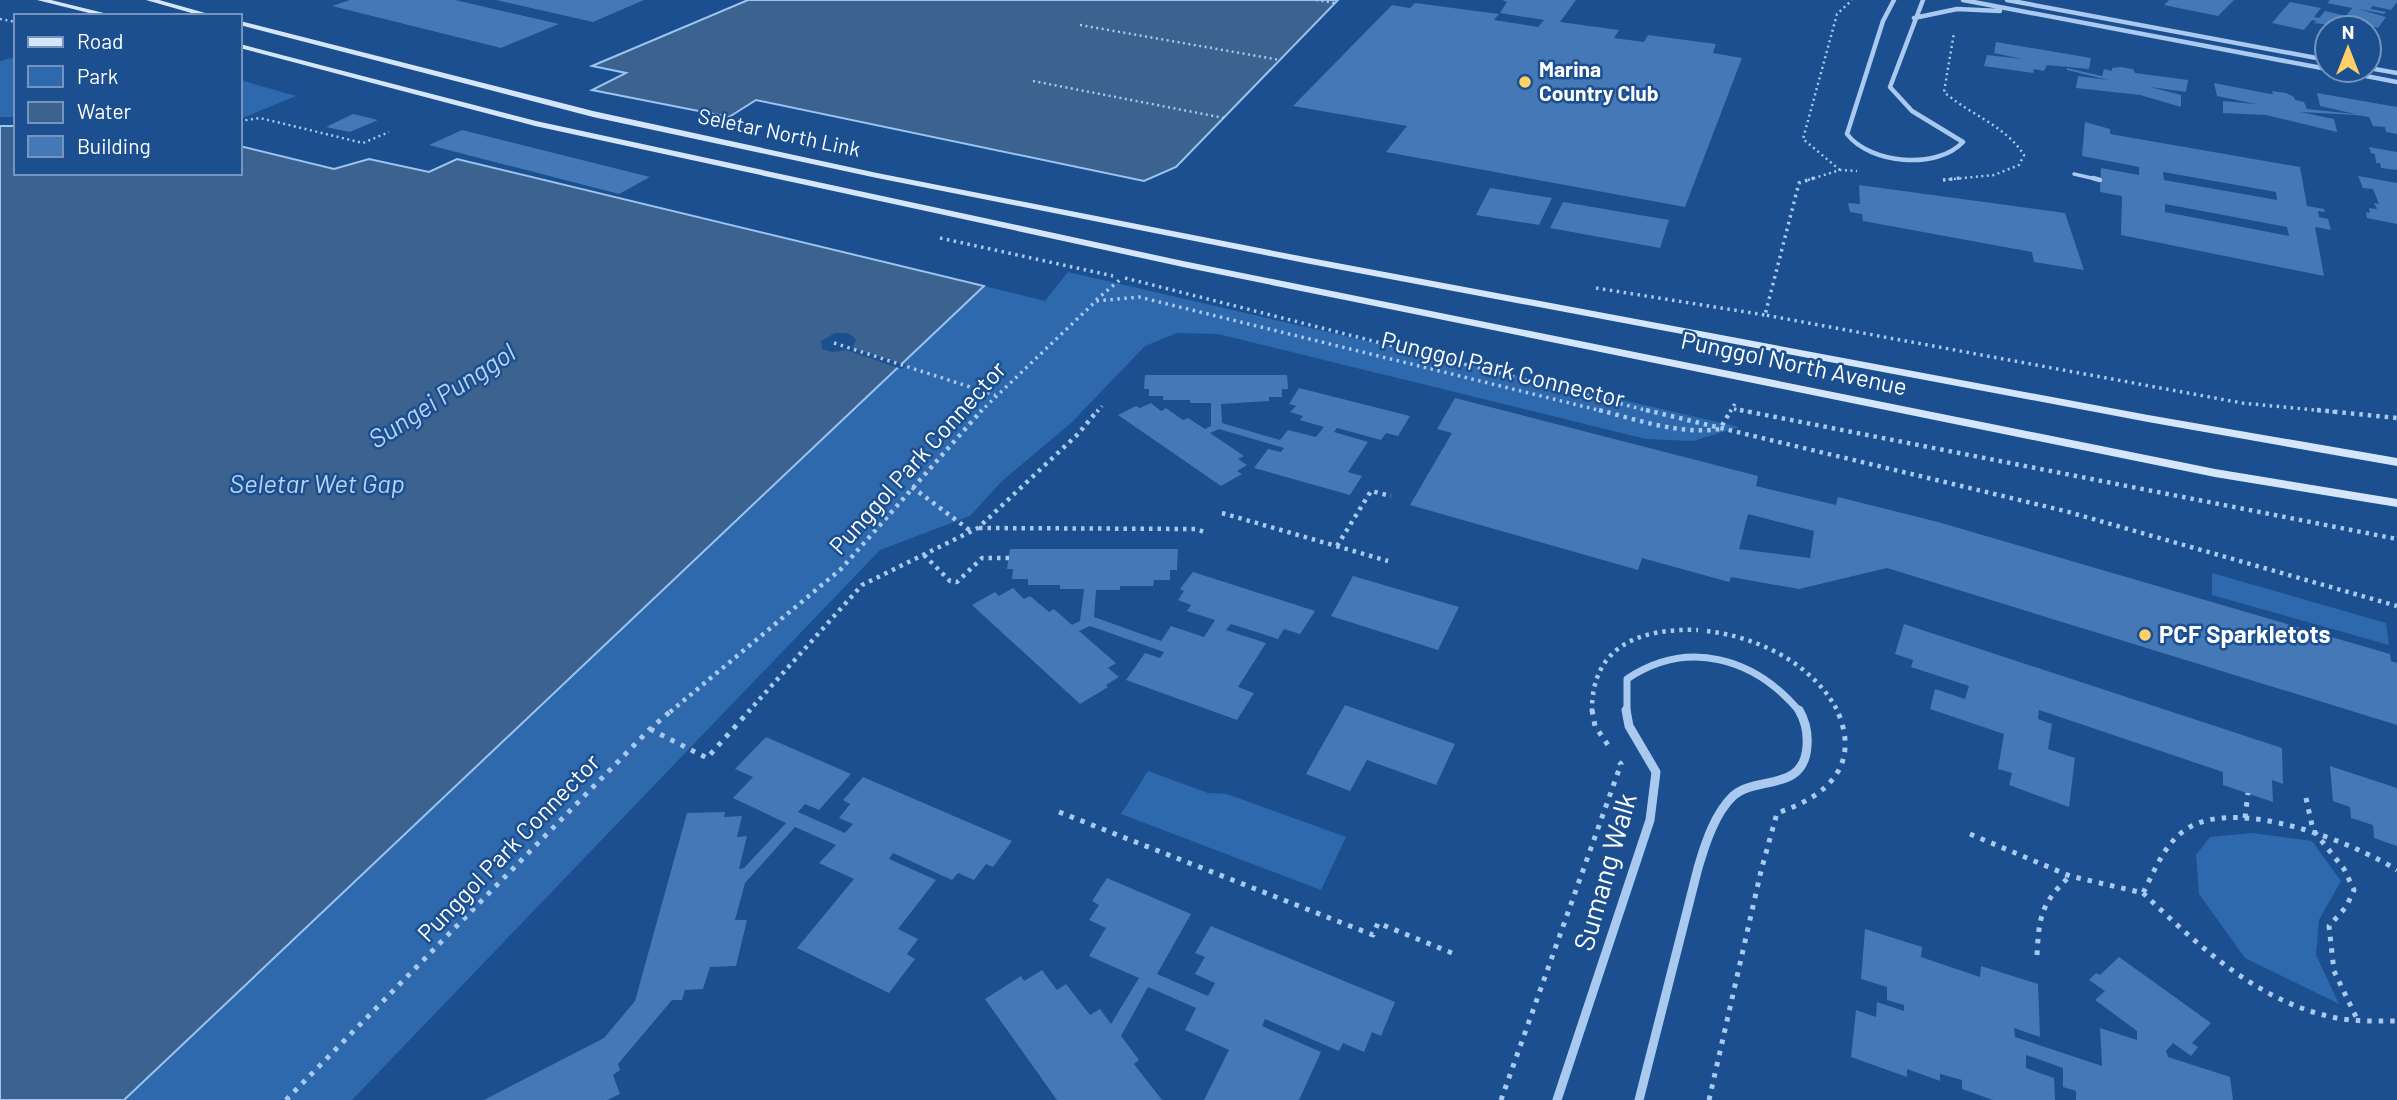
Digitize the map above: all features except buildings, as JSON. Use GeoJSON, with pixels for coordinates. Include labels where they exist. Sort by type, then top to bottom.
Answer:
{"type":"FeatureCollection","features":[{"type":"Feature","properties":{"kind":"main road"},"geometry":{"type":"LineString","coordinates":[[41,0],[103,14]]}},
{"type":"Feature","properties":{"kind":"main road"},"geometry":{"type":"LineString","coordinates":[[150,0],[204,14]]}},
{"type":"Feature","properties":{"kind":"main road","name":"Seletar North Link"},"geometry":{"type":"LineString","coordinates":[[242,24],[440,77],[595,114],[1139,230],[1315,262]]}},
{"type":"Feature","properties":{"kind":"main road","name":"Seletar North Link"},"geometry":{"type":"LineString","coordinates":[[242,47],[549,126],[1183,264]]}},
{"type":"Feature","properties":{"kind":"main road","name":"Punggol North Avenue"},"geometry":{"type":"LineString","coordinates":[[1315,262],[1824,356],[2214,433],[2397,463]]}},
{"type":"Feature","properties":{"kind":"main road","name":"Punggol North Avenue"},"geometry":{"type":"LineString","coordinates":[[1183,264],[2215,474],[2397,503]]}},
{"type":"Feature","properties":{"kind":"street"},"geometry":{"type":"LineString","coordinates":[[1894,0],[1883,20],[1848,138],[1857,146],[1876,153],[1940,159],[1960,148],[1963,142],[1909,109],[1891,87],[1914,18],[1923,0]]}},
{"type":"Feature","properties":{"kind":"street"},"geometry":{"type":"LineString","coordinates":[[1963,0],[2313,65]]}},
{"type":"Feature","properties":{"kind":"street"},"geometry":{"type":"LineString","coordinates":[[2007,0],[2313,58]]}},
{"type":"Feature","properties":{"kind":"street"},"geometry":{"type":"LineString","coordinates":[[1914,18],[1957,9],[2034,13]]}},
{"type":"Feature","properties":{"kind":"street","name":"Sumang Walk"},"geometry":{"type":"LineString","coordinates":[[1557,1100],[1650,820],[1656,772],[1629,726],[1625,703],[1627,679],[1647,665],[1686,655],[1728,661],[1760,676],[1788,697],[1807,725],[1808,750],[1798,772],[1780,782],[1749,788],[1730,798],[1704,847],[1639,1100]]}},
{"type":"Feature","properties":{"kind":"lane"},"geometry":{"type":"LineString","coordinates":[[2074,174],[2101,180]]}},
{"type":"Feature","properties":{"kind":"path"},"geometry":{"type":"LineString","coordinates":[[1316,0],[1335,3]]}},
{"type":"Feature","properties":{"kind":"path"},"geometry":{"type":"LineString","coordinates":[[1840,170],[1803,139],[1837,14],[1852,0]]}},
{"type":"Feature","properties":{"kind":"path"},"geometry":{"type":"LineString","coordinates":[[1080,25],[1280,60]]}},
{"type":"Feature","properties":{"kind":"path"},"geometry":{"type":"LineString","coordinates":[[1033,81],[1224,118]]}},
{"type":"Feature","properties":{"kind":"path"},"geometry":{"type":"LineString","coordinates":[[242,121],[260,118],[363,143],[389,132]]}},
{"type":"Feature","properties":{"kind":"path"},"geometry":{"type":"LineString","coordinates":[[1096,301],[1122,278]]}},
{"type":"Feature","properties":{"kind":"path","name":"Punggol Park Connector"},"geometry":{"type":"LineString","coordinates":[[286,1100],[650,729],[841,569],[995,395],[1096,301],[1139,298],[1638,421],[1688,430],[1720,429],[2065,511],[2397,606]]}},
{"type":"Feature","properties":{"kind":"path"},"geometry":{"type":"LineString","coordinates":[[1827,328],[2242,403],[2397,418]]}},
{"type":"Feature","properties":{"kind":"path"},"geometry":{"type":"LineString","coordinates":[[834,343],[995,395]]}},
{"type":"Feature","properties":{"kind":"path"},"geometry":{"type":"LineString","coordinates":[[650,729],[707,758],[862,585],[978,528],[1078,434],[1101,406]]}},
{"type":"Feature","properties":{"kind":"path"},"geometry":{"type":"LineString","coordinates":[[1720,429],[1734,409],[2397,539]]}},
{"type":"Feature","properties":{"kind":"path"},"geometry":{"type":"LineString","coordinates":[[912,487],[972,532]]}},
{"type":"Feature","properties":{"kind":"path"},"geometry":{"type":"LineString","coordinates":[[1338,546],[1371,491],[1391,496]]}},
{"type":"Feature","properties":{"kind":"path"},"geometry":{"type":"LineString","coordinates":[[1222,513],[1388,561]]}},
{"type":"Feature","properties":{"kind":"path"},"geometry":{"type":"LineString","coordinates":[[978,528],[1196,529],[1207,533]]}},
{"type":"Feature","properties":{"kind":"path"},"geometry":{"type":"LineString","coordinates":[[924,555],[950,581],[957,582],[982,558],[1009,558]]}},
{"type":"Feature","properties":{"kind":"path"},"geometry":{"type":"LineString","coordinates":[[1501,1100],[1621,764]]}},
{"type":"Feature","properties":{"kind":"path"},"geometry":{"type":"LineString","coordinates":[[2245,818],[2248,793]]}},
{"type":"Feature","properties":{"kind":"path"},"geometry":{"type":"LineString","coordinates":[[2306,798],[2313,830],[2344,869],[2354,890],[2346,907],[2329,926],[2334,971],[2358,1021]]}},
{"type":"Feature","properties":{"kind":"path"},"geometry":{"type":"LineString","coordinates":[[1059,812],[1373,935],[1378,923],[1452,953]]}},
{"type":"Feature","properties":{"kind":"path"},"geometry":{"type":"LineString","coordinates":[[2143,893],[2171,843],[2197,823],[2245,818],[2313,830],[2379,857],[2397,870]]}},
{"type":"Feature","properties":{"kind":"path"},"geometry":{"type":"LineString","coordinates":[[1970,834],[2070,876],[2143,893],[2186,933],[2244,978],[2296,1006],[2358,1021],[2397,1021]]}},
{"type":"Feature","properties":{"kind":"path"},"geometry":{"type":"LineString","coordinates":[[2037,955],[2040,919],[2047,896],[2070,876]]}},
{"type":"Feature","properties":{"kind":"green space"},"geometry":{"type":"Polygon","coordinates":[[[14,58],[14,117],[0,117],[0,61],[14,58]]]}},
{"type":"Feature","properties":{"kind":"green space"},"geometry":{"type":"Polygon","coordinates":[[[242,81],[296,96],[242,118],[242,81]]]}},
{"type":"Feature","properties":{"kind":"green space"},"geometry":{"type":"Polygon","coordinates":[[[1068,272],[1739,427],[1693,441],[1646,439],[1218,334],[1177,333],[1145,346],[1071,423],[1002,481],[970,516],[880,550],[352,1100],[124,1100],[984,286],[1045,301],[1068,272]]]}},
{"type":"Feature","properties":{"kind":"green space"},"geometry":{"type":"Polygon","coordinates":[[[2212,573],[2386,623],[2389,645],[2212,595],[2212,573]]]}},
{"type":"Feature","properties":{"kind":"green space"},"geometry":{"type":"Polygon","coordinates":[[[1148,771],[1208,793],[1227,794],[1346,837],[1321,890],[1121,814],[1148,771]]]}},
{"type":"Feature","properties":{"kind":"green space"},"geometry":{"type":"Polygon","coordinates":[[[2252,833],[2312,841],[2341,881],[2319,920],[2316,955],[2339,1004],[2245,958],[2199,894],[2196,855],[2210,837],[2252,833]]]}},
{"type":"Feature","properties":{"kind":"water"},"geometry":{"type":"Polygon","coordinates":[[[748,0],[1338,0],[1176,167],[1144,181],[756,100],[729,117],[592,90],[626,73],[592,66],[748,0]]]}},
{"type":"Feature","properties":{"kind":"water","name":"Seletar Wet Gap"},"geometry":{"type":"Polygon","coordinates":[[[0,126],[14,126],[14,175],[242,175],[242,146],[334,169],[369,159],[429,172],[457,159],[984,286],[124,1100],[0,1100],[0,126]]]}},
{"type":"Feature","properties":{"kind":"pier"},"geometry":{"type":"Polygon","coordinates":[[[835,333],[847,333],[854,337],[856,340],[852,348],[906,365],[902,369],[846,350],[832,352],[822,349],[821,341],[835,333]]]}},
{"type":"Feature","properties":{"kind":"place","name":"Marina Country Club"},"geometry":{"type":"Point","coordinates":[1525,82]}},
{"type":"Feature","properties":{"kind":"place","name":"PCF Sparkletots"},"geometry":{"type":"Point","coordinates":[2145,635]}},
{"type":"Feature","properties":{"kind":"water label","name":"Sungei Punggol"},"geometry":{"type":"Point","coordinates":[442,396]}}]}
